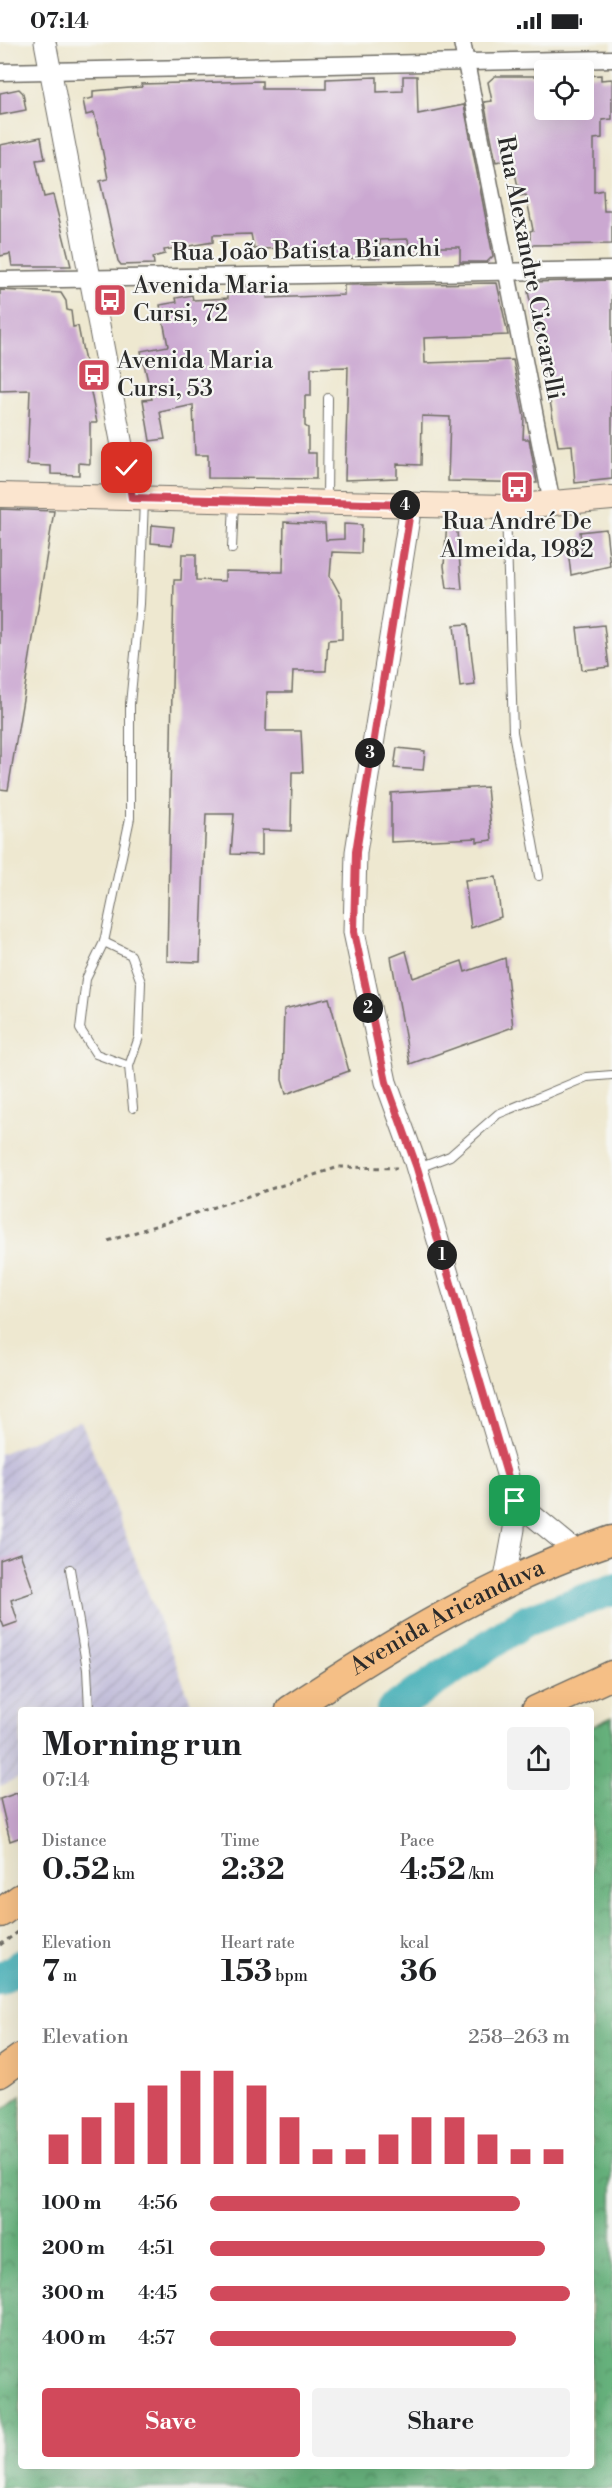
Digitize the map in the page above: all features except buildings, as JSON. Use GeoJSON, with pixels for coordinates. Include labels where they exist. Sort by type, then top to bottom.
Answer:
{"type":"FeatureCollection","features":[{"type":"Feature","properties":{"kind":"highway","name":"Avenida Aricanduva"},"geometry":{"type":"LineString","coordinates":[[295,1707],[432,1621],[504,1584],[577,1552],[612,1540]]}},
{"type":"Feature","properties":{"kind":"highway"},"geometry":{"type":"LineString","coordinates":[[543,1707],[612,1675]]}},
{"type":"Feature","properties":{"kind":"highway"},"geometry":{"type":"LineString","coordinates":[[0,1913],[18,1900]]}},
{"type":"Feature","properties":{"kind":"highway"},"geometry":{"type":"LineString","coordinates":[[0,2073],[18,2060]]}},
{"type":"Feature","properties":{"kind":"main road"},"geometry":{"type":"LineString","coordinates":[[0,495],[506,507],[612,498]]}},
{"type":"Feature","properties":{"kind":"street"},"geometry":{"type":"LineString","coordinates":[[45,42],[90,279],[138,499]]}},
{"type":"Feature","properties":{"kind":"street","name":"Rua Alexandre Ciccarelli"},"geometry":{"type":"LineString","coordinates":[[462,42],[552,504]]}},
{"type":"Feature","properties":{"kind":"street"},"geometry":{"type":"LineString","coordinates":[[0,72],[612,59]]}},
{"type":"Feature","properties":{"kind":"street","name":"Rua João Batista Bianchi"},"geometry":{"type":"LineString","coordinates":[[0,280],[612,270]]}},
{"type":"Feature","properties":{"kind":"street"},"geometry":{"type":"LineString","coordinates":[[411,505],[356,852],[354,932],[386,1082],[417,1168],[515,1501],[514,1529],[504,1584]]}},
{"type":"Feature","properties":{"kind":"street"},"geometry":{"type":"LineString","coordinates":[[515,1501],[577,1552]]}},
{"type":"Feature","properties":{"kind":"lane"},"geometry":{"type":"LineString","coordinates":[[327,503],[328,398]]}},
{"type":"Feature","properties":{"kind":"lane"},"geometry":{"type":"LineString","coordinates":[[129,1066],[96,1054],[80,1029],[86,979],[104,942],[130,818],[130,704],[140,604],[138,499]]}},
{"type":"Feature","properties":{"kind":"lane"},"geometry":{"type":"LineString","coordinates":[[232,549],[234,501]]}},
{"type":"Feature","properties":{"kind":"lane"},"geometry":{"type":"LineString","coordinates":[[506,507],[513,732],[539,876]]}},
{"type":"Feature","properties":{"kind":"lane"},"geometry":{"type":"LineString","coordinates":[[104,942],[131,955],[141,982],[139,1037],[129,1066],[133,1108]]}},
{"type":"Feature","properties":{"kind":"lane"},"geometry":{"type":"LineString","coordinates":[[417,1168],[450,1156],[498,1114],[588,1077],[612,1075]]}},
{"type":"Feature","properties":{"kind":"lane"},"geometry":{"type":"LineString","coordinates":[[70,1569],[87,1669],[89,1707]]}},
{"type":"Feature","properties":{"kind":"path"},"geometry":{"type":"LineString","coordinates":[[108,1241],[339,1167],[417,1168]]}},
{"type":"Feature","properties":{"kind":"path"},"geometry":{"type":"LineString","coordinates":[[0,1945],[18,1932]]}},
{"type":"Feature","properties":{"kind":"shaded area"},"geometry":{"type":"Polygon","coordinates":[[[81,1421],[193,1707],[18,1707],[18,1778],[0,1786],[0,1454],[81,1421]]]}},
{"type":"Feature","properties":{"kind":"green space"},"geometry":{"type":"Polygon","coordinates":[[[612,1717],[612,2488],[0,2488],[0,2112],[18,2098],[18,2469],[594,2469],[594,1726],[612,1717]]]}},
{"type":"Feature","properties":{"kind":"waterway"},"geometry":{"type":"LineString","coordinates":[[396,1707],[525,1621],[612,1590]]}},
{"type":"Feature","properties":{"kind":"waterway"},"geometry":{"type":"LineString","coordinates":[[0,1980],[18,1967]]}},
{"type":"Feature","properties":{"kind":"place","name":"Avenida Maria Cursi, 72"},"geometry":{"type":"Point","coordinates":[110,300]}},
{"type":"Feature","properties":{"kind":"place","name":"Avenida Maria Cursi, 53"},"geometry":{"type":"Point","coordinates":[94,375]}},
{"type":"Feature","properties":{"kind":"place","name":"Rua André De Almeida, 1982"},"geometry":{"type":"Point","coordinates":[517,487]}},
{"type":"Feature","properties":{"kind":"route"},"geometry":{"type":"LineString","coordinates":[[127,468],[132,498],[411,505],[367,768],[356,852],[354,932],[368,1009],[386,1082],[417,1168],[515,1501]]}}]}
